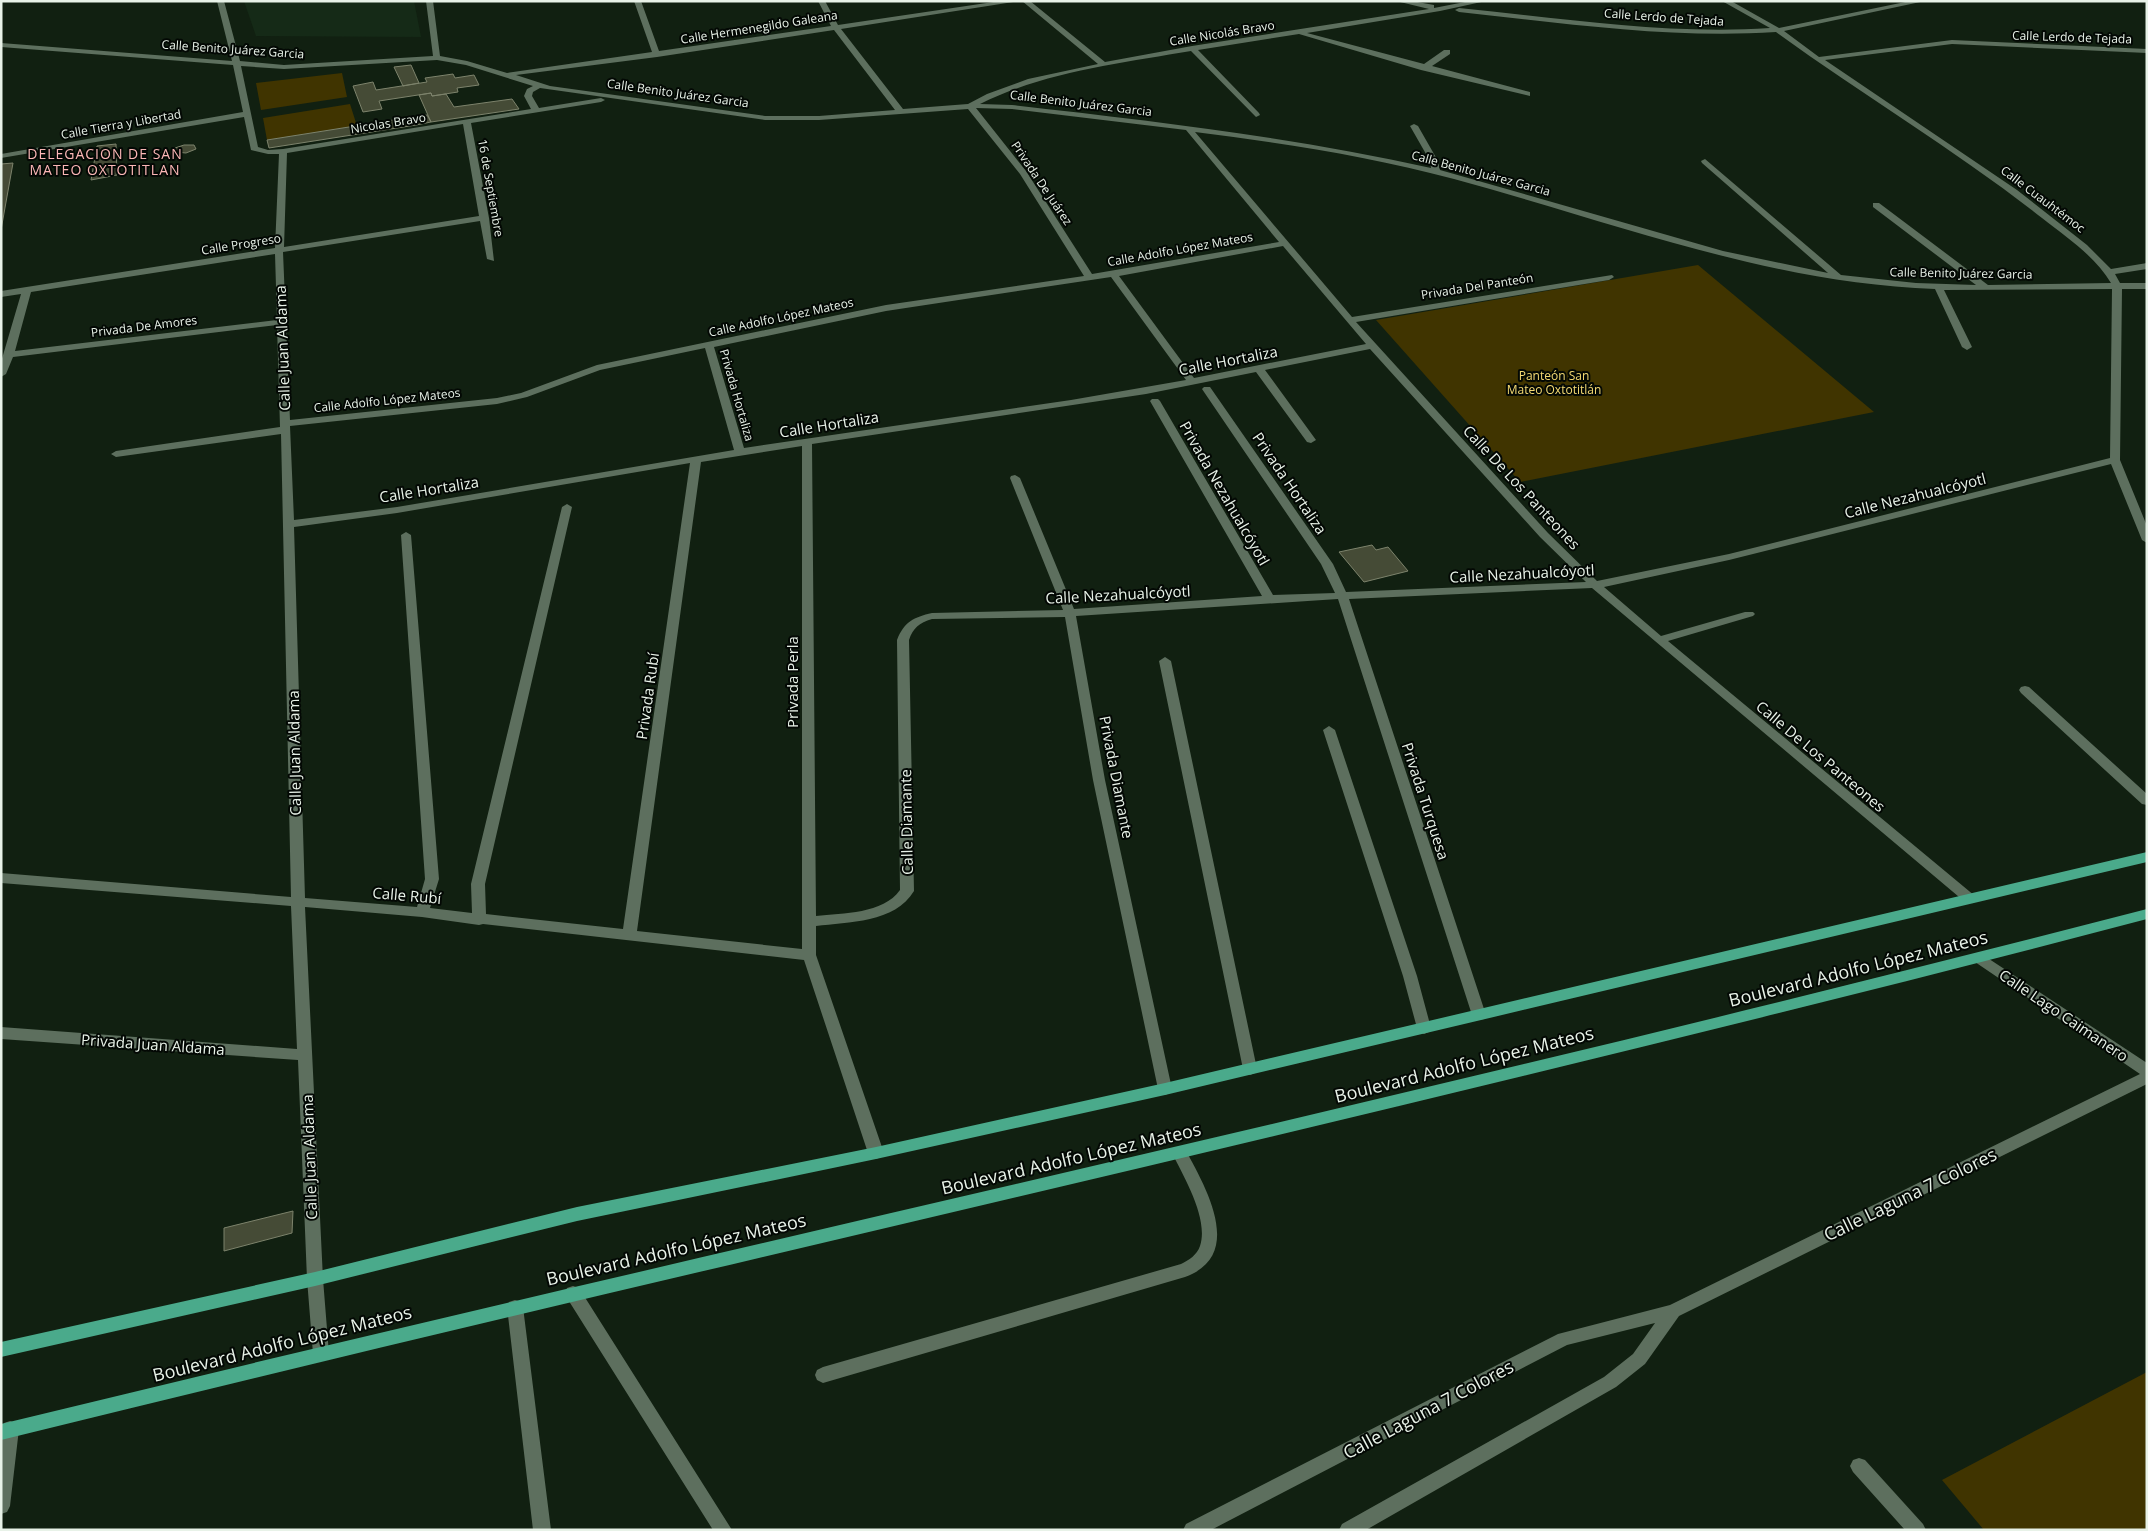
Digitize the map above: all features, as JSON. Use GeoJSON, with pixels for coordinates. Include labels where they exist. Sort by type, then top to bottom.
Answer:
{"type":"FeatureCollection","features":[{"type":"Feature","properties":{"kind":"main road"},"geometry":{"type":"LineString","coordinates":[[1,1350],[315,1279],[577,1214],[876,1153],[1165,1089],[2147,858]]}},
{"type":"Feature","properties":{"kind":"main road","name":"Boulevard Adolfo López Mateos"},"geometry":{"type":"LineString","coordinates":[[6,1431],[573,1293],[1180,1154],[1980,958],[2147,914]]}},
{"type":"Feature","properties":{"kind":"street"},"geometry":{"type":"LineString","coordinates":[[220,1],[236,62]]}},
{"type":"Feature","properties":{"kind":"street"},"geometry":{"type":"LineString","coordinates":[[429,1],[437,58]]}},
{"type":"Feature","properties":{"kind":"street"},"geometry":{"type":"LineString","coordinates":[[637,1],[657,55]]}},
{"type":"Feature","properties":{"kind":"street"},"geometry":{"type":"LineString","coordinates":[[821,1],[835,26],[901,112]]}},
{"type":"Feature","properties":{"kind":"street","name":"Calle Hermenegildo Galeana"},"geometry":{"type":"LineString","coordinates":[[505,75],[657,55],[835,26],[1017,1]]}},
{"type":"Feature","properties":{"kind":"street"},"geometry":{"type":"LineString","coordinates":[[1024,1],[1104,65]]}},
{"type":"Feature","properties":{"kind":"street","name":"Calle Lerdo de Tejada"},"geometry":{"type":"LineString","coordinates":[[1399,1],[1442,9],[1672,31],[1731,33],[1778,30],[1922,1]]}},
{"type":"Feature","properties":{"kind":"street","name":"Calle Nicolás Bravo"},"geometry":{"type":"LineString","coordinates":[[970,106],[1008,87],[1104,65],[1192,48],[1298,33],[1482,1]]}},
{"type":"Feature","properties":{"kind":"street","name":"Calle Cuauhtémoc"},"geometry":{"type":"LineString","coordinates":[[1725,1],[1778,30],[2014,192],[2084,247],[2109,272],[2117,286]]}},
{"type":"Feature","properties":{"kind":"street"},"geometry":{"type":"LineString","coordinates":[[1298,33],[1527,94]]}},
{"type":"Feature","properties":{"kind":"street","name":"Calle Lerdo de Tejada"},"geometry":{"type":"LineString","coordinates":[[1818,59],[1952,42],[2147,51]]}},
{"type":"Feature","properties":{"kind":"street","name":"Calle Benito Juárez Garcia"},"geometry":{"type":"LineString","coordinates":[[1,45],[304,67],[437,58],[466,63],[539,84],[613,98],[764,118],[790,119],[970,106],[1012,107],[1188,128],[1281,142],[1436,172],[1672,240],[1760,262],[1839,278],[1883,284],[1938,287],[2147,286]]}},
{"type":"Feature","properties":{"kind":"street"},"geometry":{"type":"LineString","coordinates":[[1192,48],[1256,115]]}},
{"type":"Feature","properties":{"kind":"street"},"geometry":{"type":"LineString","coordinates":[[1424,68],[1447,52]]}},
{"type":"Feature","properties":{"kind":"street","name":"Nicolas Bravo"},"geometry":{"type":"LineString","coordinates":[[236,62],[254,148],[262,151],[284,151],[613,98]]}},
{"type":"Feature","properties":{"kind":"street"},"geometry":{"type":"LineString","coordinates":[[536,110],[528,96],[530,91],[539,84]]}},
{"type":"Feature","properties":{"kind":"street","name":"Privada De Juárez"},"geometry":{"type":"LineString","coordinates":[[970,106],[1023,173],[1089,277]]}},
{"type":"Feature","properties":{"kind":"street","name":"Calle Tierra y Libertad"},"geometry":{"type":"LineString","coordinates":[[1,156],[246,114]]}},
{"type":"Feature","properties":{"kind":"street","name":"16 de Septiembre"},"geometry":{"type":"LineString","coordinates":[[466,122],[491,259]]}},
{"type":"Feature","properties":{"kind":"street"},"geometry":{"type":"LineString","coordinates":[[1414,126],[1434,162],[1436,172]]}},
{"type":"Feature","properties":{"kind":"street","name":"Calle De Los Panteones"},"geometry":{"type":"LineString","coordinates":[[1188,128],[1372,346],[1544,535],[1595,585],[1659,640],[1970,899]]}},
{"type":"Feature","properties":{"kind":"street","name":"Calle Juan Aldama"},"geometry":{"type":"LineString","coordinates":[[284,151],[279,251],[289,524],[298,902],[315,1279],[321,1354]]}},
{"type":"Feature","properties":{"kind":"street"},"geometry":{"type":"LineString","coordinates":[[1705,161],[1839,278]]}},
{"type":"Feature","properties":{"kind":"street"},"geometry":{"type":"LineString","coordinates":[[1876,205],[1986,288]]}},
{"type":"Feature","properties":{"kind":"street","name":"Calle Progreso"},"geometry":{"type":"LineString","coordinates":[[1,294],[485,218]]}},
{"type":"Feature","properties":{"kind":"street","name":"Calle Adolfo López Mateos"},"geometry":{"type":"LineString","coordinates":[[116,454],[284,427],[497,401],[524,395],[597,368],[886,308],[1113,274],[1286,243]]}},
{"type":"Feature","properties":{"kind":"street"},"geometry":{"type":"LineString","coordinates":[[2109,272],[2147,266]]}},
{"type":"Feature","properties":{"kind":"street"},"geometry":{"type":"LineString","coordinates":[[1113,274],[1192,382]]}},
{"type":"Feature","properties":{"kind":"street","name":"Privada Del Panteón"},"geometry":{"type":"LineString","coordinates":[[1350,320],[1609,277]]}},
{"type":"Feature","properties":{"kind":"street"},"geometry":{"type":"LineString","coordinates":[[2117,286],[2115,460],[2147,540]]}},
{"type":"Feature","properties":{"kind":"street"},"geometry":{"type":"LineString","coordinates":[[1938,287],[1967,347]]}},
{"type":"Feature","properties":{"kind":"street"},"geometry":{"type":"LineString","coordinates":[[1,374],[10,355],[27,290]]}},
{"type":"Feature","properties":{"kind":"street","name":"Privada De Amores"},"geometry":{"type":"LineString","coordinates":[[10,355],[282,322]]}},
{"type":"Feature","properties":{"kind":"street","name":"Privada Hortaliza"},"geometry":{"type":"LineString","coordinates":[[710,345],[740,452]]}},
{"type":"Feature","properties":{"kind":"street","name":"Calle Hortaliza"},"geometry":{"type":"LineString","coordinates":[[289,524],[397,510],[696,461],[740,452],[1071,404],[1372,346]]}},
{"type":"Feature","properties":{"kind":"street"},"geometry":{"type":"LineString","coordinates":[[1259,369],[1311,440]]}},
{"type":"Feature","properties":{"kind":"street","name":"Privada Hortaliza"},"geometry":{"type":"LineString","coordinates":[[1207,389],[1327,564],[1343,597]]}},
{"type":"Feature","properties":{"kind":"street","name":"Privada Nezahualcóyotl"},"geometry":{"type":"LineString","coordinates":[[1155,401],[1269,599]]}},
{"type":"Feature","properties":{"kind":"street","name":"Privada Perla"},"geometry":{"type":"LineString","coordinates":[[807,442],[808,922]]}},
{"type":"Feature","properties":{"kind":"street","name":"Calle Nezahualcóyotl"},"geometry":{"type":"LineString","coordinates":[[917,619],[932,616],[1070,613],[1269,599],[1595,585],[1729,557],[2115,460]]}},
{"type":"Feature","properties":{"kind":"street","name":"Privada Rubí"},"geometry":{"type":"LineString","coordinates":[[630,936],[696,461]]}},
{"type":"Feature","properties":{"kind":"street","name":"Privada Diamante"},"geometry":{"type":"LineString","coordinates":[[1015,478],[1070,613],[1099,780],[1165,1089]]}},
{"type":"Feature","properties":{"kind":"street"},"geometry":{"type":"LineString","coordinates":[[480,920],[478,884],[567,507]]}},
{"type":"Feature","properties":{"kind":"street"},"geometry":{"type":"LineString","coordinates":[[406,535],[432,879],[422,912]]}},
{"type":"Feature","properties":{"kind":"street","name":"Privada Turquesa"},"geometry":{"type":"LineString","coordinates":[[1343,597],[1479,1015]]}},
{"type":"Feature","properties":{"kind":"street"},"geometry":{"type":"LineString","coordinates":[[1659,640],[1749,614]]}},
{"type":"Feature","properties":{"kind":"street","name":"Calle Diamante"},"geometry":{"type":"LineString","coordinates":[[808,922],[878,912],[902,899],[907,891],[903,640],[910,624],[917,619]]}},
{"type":"Feature","properties":{"kind":"street"},"geometry":{"type":"LineString","coordinates":[[1165,661],[1250,1069]]}},
{"type":"Feature","properties":{"kind":"street"},"geometry":{"type":"LineString","coordinates":[[2025,690],[2147,801]]}},
{"type":"Feature","properties":{"kind":"street"},"geometry":{"type":"LineString","coordinates":[[1329,730],[1410,976],[1424,1028]]}},
{"type":"Feature","properties":{"kind":"street","name":"Calle Rubí"},"geometry":{"type":"LineString","coordinates":[[1,878],[422,912],[480,920],[809,955]]}},
{"type":"Feature","properties":{"kind":"street"},"geometry":{"type":"LineString","coordinates":[[808,922],[809,955],[876,1153]]}},
{"type":"Feature","properties":{"kind":"street","name":"Calle Lago Caimanero"},"geometry":{"type":"LineString","coordinates":[[1980,958],[2147,1071]]}},
{"type":"Feature","properties":{"kind":"street","name":"Privada Juan Aldama"},"geometry":{"type":"LineString","coordinates":[[1,1033],[305,1055]]}},
{"type":"Feature","properties":{"kind":"street","name":"Calle Laguna 7 Colores"},"geometry":{"type":"LineString","coordinates":[[1192,1530],[1564,1339],[1673,1311],[2147,1077]]}},
{"type":"Feature","properties":{"kind":"street"},"geometry":{"type":"LineString","coordinates":[[822,1375],[1185,1270],[1202,1259],[1211,1238],[1206,1204],[1180,1154]]}},
{"type":"Feature","properties":{"kind":"street"},"geometry":{"type":"LineString","coordinates":[[573,1293],[723,1530]]}},
{"type":"Feature","properties":{"kind":"street"},"geometry":{"type":"LineString","coordinates":[[515,1307],[542,1530]]}},
{"type":"Feature","properties":{"kind":"street","name":"Calle Laguna 7 Colores"},"geometry":{"type":"LineString","coordinates":[[1348,1530],[1610,1382],[1639,1359],[1673,1311]]}},
{"type":"Feature","properties":{"kind":"street"},"geometry":{"type":"LineString","coordinates":[[1,1506],[6,1431]]}},
{"type":"Feature","properties":{"kind":"street"},"geometry":{"type":"LineString","coordinates":[[1860,1466],[1916,1530]]}},
{"type":"Feature","properties":{"kind":"shaded area"},"geometry":{"type":"Polygon","coordinates":[[[244,1],[414,1],[421,37],[256,36],[244,1]]]}},
{"type":"Feature","properties":{"kind":"green space"},"geometry":{"type":"Polygon","coordinates":[[[342,73],[347,97],[261,110],[256,83],[342,73]]]}},
{"type":"Feature","properties":{"kind":"green space"},"geometry":{"type":"Polygon","coordinates":[[[350,104],[357,126],[267,140],[263,118],[350,104]]]}},
{"type":"Feature","properties":{"kind":"green space","name":"Panteón San Mateo Oxtotitlán"},"geometry":{"type":"Polygon","coordinates":[[[1698,265],[1874,412],[1520,482],[1376,320],[1698,265]]]}},
{"type":"Feature","properties":{"kind":"green space"},"geometry":{"type":"Polygon","coordinates":[[[2147,1372],[2147,1530],[1984,1530],[1942,1480],[2147,1372]]]}},
{"type":"Feature","properties":{"kind":"building"},"geometry":{"type":"Polygon","coordinates":[[[411,65],[419,83],[403,86],[394,67],[411,65]]]}},
{"type":"Feature","properties":{"kind":"building"},"geometry":{"type":"Polygon","coordinates":[[[453,74],[455,78],[474,75],[479,85],[457,88],[458,92],[432,96],[431,93],[379,101],[382,109],[363,112],[353,86],[373,82],[376,90],[427,82],[425,78],[453,74]]]}},
{"type":"Feature","properties":{"kind":"building"},"geometry":{"type":"Polygon","coordinates":[[[431,93],[432,96],[446,94],[454,107],[512,99],[519,109],[431,122],[419,95],[431,93]]]}},
{"type":"Feature","properties":{"kind":"building"},"geometry":{"type":"Polygon","coordinates":[[[427,115],[431,122],[416,125],[412,117],[427,115]]]}},
{"type":"Feature","properties":{"kind":"building"},"geometry":{"type":"Polygon","coordinates":[[[412,117],[416,125],[269,148],[267,140],[412,117]]]}},
{"type":"Feature","properties":{"kind":"building"},"geometry":{"type":"Polygon","coordinates":[[[116,144],[117,175],[91,180],[97,146],[116,144]]]}},
{"type":"Feature","properties":{"kind":"building"},"geometry":{"type":"Polygon","coordinates":[[[184,145],[194,145],[196,149],[186,153],[175,152],[175,148],[184,145]]]}},
{"type":"Feature","properties":{"kind":"building"},"geometry":{"type":"Polygon","coordinates":[[[13,163],[1,230],[1,164],[13,163]]]}},
{"type":"Feature","properties":{"kind":"building"},"geometry":{"type":"Polygon","coordinates":[[[1372,545],[1376,550],[1388,547],[1408,571],[1364,582],[1339,552],[1372,545]]]}},
{"type":"Feature","properties":{"kind":"building"},"geometry":{"type":"Polygon","coordinates":[[[293,1211],[292,1233],[224,1251],[224,1228],[293,1211]]]}},
{"type":"Feature","properties":{"kind":"district","name":"DELEGACION DE SAN MATEO OXTOTITLAN"},"geometry":{"type":"Point","coordinates":[105,162]}}]}
